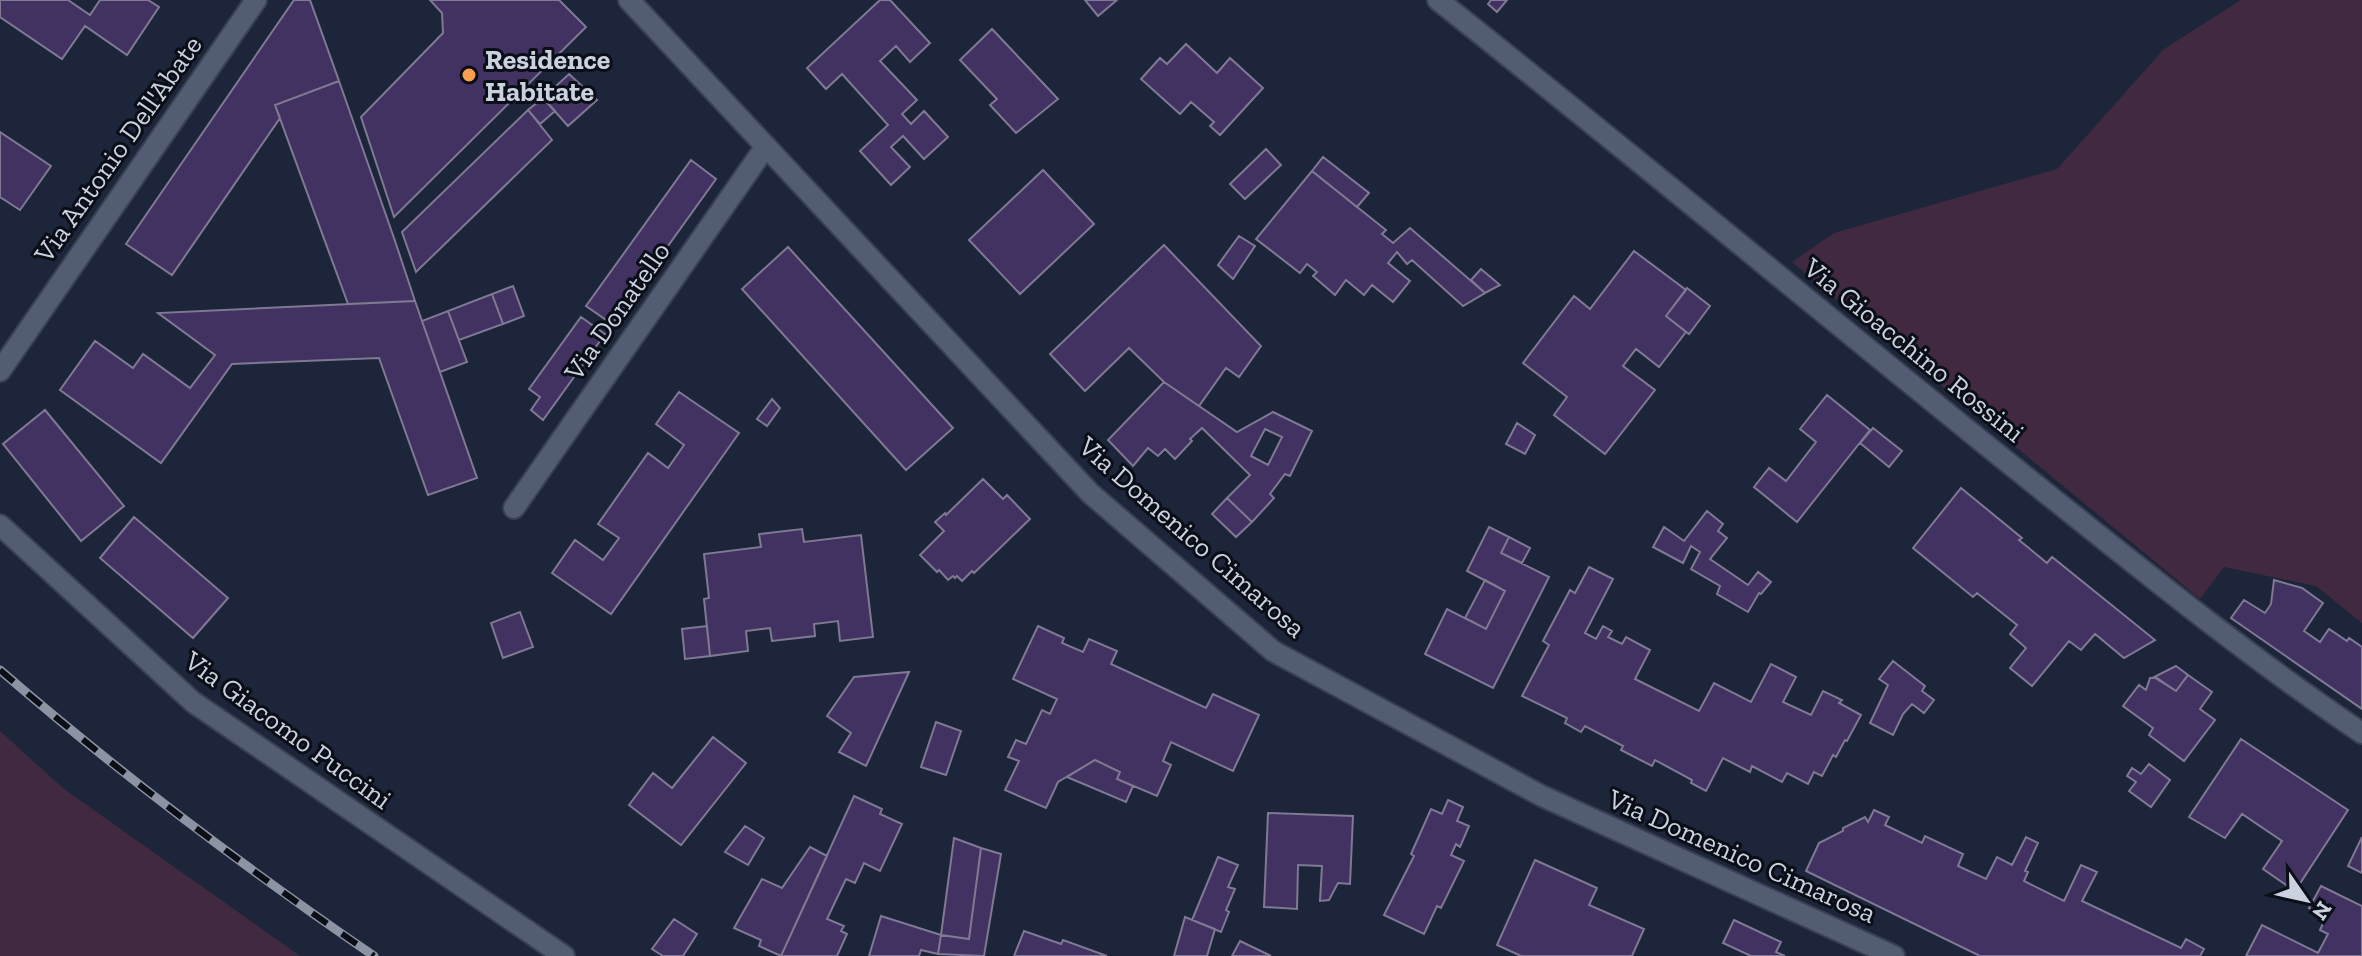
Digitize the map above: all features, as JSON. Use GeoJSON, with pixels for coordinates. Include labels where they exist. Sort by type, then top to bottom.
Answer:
{"type":"FeatureCollection","features":[{"type":"Feature","properties":{"kind":"street","name":"Via Antonio Dell'Abate"},"geometry":{"type":"LineString","coordinates":[[0,371],[256,0]]}},
{"type":"Feature","properties":{"kind":"street","name":"Via Domenico Cimarosa"},"geometry":{"type":"LineString","coordinates":[[629,0],[1090,493],[1273,651],[1542,796],[1894,956]]}},
{"type":"Feature","properties":{"kind":"street","name":"Via Gioacchino Rossini"},"geometry":{"type":"LineString","coordinates":[[1438,0],[1573,106],[2186,606],[2362,733]]}},
{"type":"Feature","properties":{"kind":"street","name":"Via Donatello"},"geometry":{"type":"LineString","coordinates":[[514,508],[766,146]]}},
{"type":"Feature","properties":{"kind":"street","name":"Via Giacomo Puccini"},"geometry":{"type":"LineString","coordinates":[[0,525],[193,702],[564,956]]}},
{"type":"Feature","properties":{"kind":"shaded area"},"geometry":{"type":"Polygon","coordinates":[[[2241,0],[2362,0],[2362,623],[2316,586],[2224,567],[2200,599],[1792,262],[1834,233],[2057,169],[2164,49],[2241,0]]]}},
{"type":"Feature","properties":{"kind":"shaded area"},"geometry":{"type":"Polygon","coordinates":[[[0,731],[64,789],[300,956],[0,956],[0,731]]]}},
{"type":"Feature","properties":{"kind":"building"},"geometry":{"type":"Polygon","coordinates":[[[0,0],[68,0],[90,15],[100,0],[148,0],[159,7],[127,55],[85,26],[62,59],[0,17],[0,0]]]}},
{"type":"Feature","properties":{"kind":"building"},"geometry":{"type":"Polygon","coordinates":[[[294,0],[310,0],[339,81],[275,105],[280,118],[172,275],[126,244],[294,0]]]}},
{"type":"Feature","properties":{"kind":"building","name":"Residence Habitate"},"geometry":{"type":"Polygon","coordinates":[[[430,0],[559,0],[586,27],[394,217],[361,117],[443,33],[442,13],[430,0]]]}},
{"type":"Feature","properties":{"kind":"building"},"geometry":{"type":"Polygon","coordinates":[[[880,0],[890,0],[930,43],[910,62],[896,46],[880,61],[917,100],[902,114],[911,124],[924,111],[948,137],[924,159],[903,136],[891,147],[910,167],[891,185],[860,151],[888,125],[842,74],[826,89],[807,68],[880,0]]]}},
{"type":"Feature","properties":{"kind":"building"},"geometry":{"type":"Polygon","coordinates":[[[1085,0],[1117,0],[1098,16],[1085,0]]]}},
{"type":"Feature","properties":{"kind":"building"},"geometry":{"type":"Polygon","coordinates":[[[1491,0],[1507,0],[1497,12],[1488,4],[1491,0]]]}},
{"type":"Feature","properties":{"kind":"building"},"geometry":{"type":"Polygon","coordinates":[[[992,29],[1058,99],[1016,133],[990,105],[997,99],[960,60],[992,29]]]}},
{"type":"Feature","properties":{"kind":"building"},"geometry":{"type":"Polygon","coordinates":[[[1186,44],[1217,73],[1230,58],[1263,88],[1220,135],[1210,126],[1214,122],[1191,102],[1180,114],[1141,79],[1160,58],[1167,64],[1186,44]]]}},
{"type":"Feature","properties":{"kind":"building"},"geometry":{"type":"Polygon","coordinates":[[[569,74],[597,100],[568,126],[543,98],[569,74]]]}},
{"type":"Feature","properties":{"kind":"building"},"geometry":{"type":"Polygon","coordinates":[[[339,81],[415,301],[348,304],[275,105],[339,81]]]}},
{"type":"Feature","properties":{"kind":"building"},"geometry":{"type":"Polygon","coordinates":[[[543,98],[555,111],[540,124],[528,110],[543,98]]]}},
{"type":"Feature","properties":{"kind":"building"},"geometry":{"type":"Polygon","coordinates":[[[528,110],[552,140],[416,272],[402,232],[528,110]]]}},
{"type":"Feature","properties":{"kind":"building"},"geometry":{"type":"Polygon","coordinates":[[[0,132],[51,166],[20,210],[0,197],[0,132]]]}},
{"type":"Feature","properties":{"kind":"building"},"geometry":{"type":"Polygon","coordinates":[[[1266,149],[1281,165],[1245,199],[1230,184],[1266,149]]]}},
{"type":"Feature","properties":{"kind":"building"},"geometry":{"type":"Polygon","coordinates":[[[1323,157],[1369,193],[1357,207],[1312,171],[1323,157]]]}},
{"type":"Feature","properties":{"kind":"building"},"geometry":{"type":"Polygon","coordinates":[[[691,160],[716,179],[612,324],[586,306],[691,160]]]}},
{"type":"Feature","properties":{"kind":"building"},"geometry":{"type":"Polygon","coordinates":[[[1043,170],[1094,224],[1020,294],[969,240],[1043,170]]]}},
{"type":"Feature","properties":{"kind":"building"},"geometry":{"type":"Polygon","coordinates":[[[1312,171],[1386,230],[1382,234],[1393,243],[1410,228],[1485,293],[1463,306],[1412,260],[1407,264],[1397,252],[1388,263],[1410,281],[1393,302],[1372,285],[1364,295],[1346,280],[1335,295],[1313,276],[1317,272],[1307,264],[1300,273],[1256,239],[1312,171]]]}},
{"type":"Feature","properties":{"kind":"building"},"geometry":{"type":"Polygon","coordinates":[[[1239,236],[1255,246],[1233,279],[1218,265],[1239,236]]]}},
{"type":"Feature","properties":{"kind":"building"},"geometry":{"type":"Polygon","coordinates":[[[1164,245],[1261,346],[1239,377],[1226,368],[1199,406],[1164,382],[1129,348],[1085,391],[1050,354],[1164,245]]]}},
{"type":"Feature","properties":{"kind":"building"},"geometry":{"type":"Polygon","coordinates":[[[788,247],[953,428],[906,470],[742,289],[788,247]]]}},
{"type":"Feature","properties":{"kind":"building"},"geometry":{"type":"Polygon","coordinates":[[[1634,251],[1686,290],[1666,316],[1686,332],[1659,367],[1636,349],[1623,366],[1655,390],[1605,454],[1554,415],[1567,397],[1523,363],[1574,296],[1590,309],[1634,251]]]}},
{"type":"Feature","properties":{"kind":"building"},"geometry":{"type":"Polygon","coordinates":[[[1481,269],[1500,285],[1485,293],[1471,280],[1481,269]]]}},
{"type":"Feature","properties":{"kind":"building"},"geometry":{"type":"Polygon","coordinates":[[[513,286],[524,316],[503,324],[492,294],[513,286]]]}},
{"type":"Feature","properties":{"kind":"building"},"geometry":{"type":"Polygon","coordinates":[[[1687,288],[1710,306],[1689,334],[1666,316],[1687,288]]]}},
{"type":"Feature","properties":{"kind":"building"},"geometry":{"type":"Polygon","coordinates":[[[492,294],[503,324],[459,340],[448,311],[492,294]]]}},
{"type":"Feature","properties":{"kind":"building"},"geometry":{"type":"Polygon","coordinates":[[[415,301],[477,478],[428,495],[379,358],[232,364],[161,463],[60,390],[95,341],[133,368],[143,354],[190,388],[215,355],[158,313],[415,301]]]}},
{"type":"Feature","properties":{"kind":"building"},"geometry":{"type":"Polygon","coordinates":[[[448,311],[467,362],[440,372],[422,321],[448,311]]]}},
{"type":"Feature","properties":{"kind":"building"},"geometry":{"type":"Polygon","coordinates":[[[581,317],[605,334],[543,420],[531,410],[540,397],[529,389],[581,317]]]}},
{"type":"Feature","properties":{"kind":"building"},"geometry":{"type":"Polygon","coordinates":[[[1164,382],[1237,432],[1273,412],[1312,431],[1290,476],[1285,474],[1270,494],[1274,498],[1252,522],[1227,498],[1250,475],[1202,428],[1175,459],[1165,449],[1158,456],[1148,448],[1133,466],[1108,440],[1164,382]],[[1265,429],[1251,456],[1268,465],[1282,437],[1265,429]]]}},
{"type":"Feature","properties":{"kind":"building"},"geometry":{"type":"Polygon","coordinates":[[[679,392],[739,433],[611,614],[552,573],[575,540],[603,560],[619,538],[598,524],[648,453],[668,468],[684,445],[656,424],[679,392]]]}},
{"type":"Feature","properties":{"kind":"building"},"geometry":{"type":"Polygon","coordinates":[[[1827,395],[1870,430],[1797,522],[1754,487],[1769,468],[1786,481],[1816,442],[1800,429],[1827,395]]]}},
{"type":"Feature","properties":{"kind":"building"},"geometry":{"type":"Polygon","coordinates":[[[772,399],[780,408],[767,426],[757,419],[772,399]]]}},
{"type":"Feature","properties":{"kind":"building"},"geometry":{"type":"Polygon","coordinates":[[[45,410],[124,506],[81,541],[3,444],[45,410]]]}},
{"type":"Feature","properties":{"kind":"building"},"geometry":{"type":"Polygon","coordinates":[[[1517,423],[1535,435],[1525,454],[1506,444],[1517,423]]]}},
{"type":"Feature","properties":{"kind":"building"},"geometry":{"type":"Polygon","coordinates":[[[1873,428],[1902,451],[1889,467],[1860,443],[1873,428]]]}},
{"type":"Feature","properties":{"kind":"building"},"geometry":{"type":"Polygon","coordinates":[[[983,479],[1003,499],[1007,495],[1030,519],[974,573],[972,571],[962,581],[957,576],[948,580],[920,555],[944,531],[935,522],[983,479]]]}},
{"type":"Feature","properties":{"kind":"building"},"geometry":{"type":"Polygon","coordinates":[[[1961,488],[2022,538],[2019,540],[2047,563],[2052,557],[2155,640],[2124,658],[2095,634],[2081,650],[2069,641],[2032,686],[2010,668],[2026,648],[2010,634],[2017,625],[1977,593],[1973,597],[1913,548],[1961,488]]]}},
{"type":"Feature","properties":{"kind":"building"},"geometry":{"type":"Polygon","coordinates":[[[1227,498],[1252,522],[1236,537],[1212,514],[1227,498]]]}},
{"type":"Feature","properties":{"kind":"building"},"geometry":{"type":"Polygon","coordinates":[[[1707,511],[1723,524],[1718,531],[1727,538],[1710,559],[1748,585],[1758,572],[1771,582],[1759,593],[1748,612],[1717,594],[1720,586],[1691,569],[1700,552],[1691,546],[1683,563],[1653,547],[1664,527],[1684,541],[1707,511]]]}},
{"type":"Feature","properties":{"kind":"building"},"geometry":{"type":"Polygon","coordinates":[[[134,517],[228,598],[193,638],[100,558],[134,517]]]}},
{"type":"Feature","properties":{"kind":"building"},"geometry":{"type":"Polygon","coordinates":[[[1489,527],[1509,537],[1501,553],[1549,577],[1493,688],[1425,654],[1447,609],[1486,629],[1505,591],[1467,571],[1489,527]]]}},
{"type":"Feature","properties":{"kind":"building"},"geometry":{"type":"Polygon","coordinates":[[[802,529],[804,542],[861,535],[873,637],[840,641],[838,621],[814,624],[815,636],[772,641],[770,628],[746,631],[748,651],[710,656],[704,599],[709,598],[704,554],[761,547],[759,534],[802,529]]]}},
{"type":"Feature","properties":{"kind":"building"},"geometry":{"type":"Polygon","coordinates":[[[1509,537],[1530,548],[1522,563],[1501,553],[1509,537]]]}},
{"type":"Feature","properties":{"kind":"building"},"geometry":{"type":"Polygon","coordinates":[[[1589,567],[1613,579],[1585,633],[1596,639],[1603,626],[1612,631],[1608,637],[1622,644],[1626,637],[1650,650],[1635,679],[1699,711],[1714,683],[1751,702],[1771,664],[1796,677],[1783,702],[1811,715],[1823,691],[1842,700],[1839,703],[1861,715],[1822,776],[1814,772],[1808,784],[1787,773],[1782,782],[1752,766],[1750,772],[1723,758],[1706,791],[1655,760],[1652,766],[1621,750],[1623,746],[1585,726],[1581,732],[1565,723],[1567,718],[1522,696],[1549,645],[1543,641],[1570,590],[1575,593],[1589,567]]]}},
{"type":"Feature","properties":{"kind":"building"},"geometry":{"type":"Polygon","coordinates":[[[1485,580],[1505,591],[1486,629],[1465,618],[1485,580]]]}},
{"type":"Feature","properties":{"kind":"building"},"geometry":{"type":"Polygon","coordinates":[[[2274,580],[2302,588],[2323,603],[2304,631],[2320,642],[2329,629],[2362,647],[2362,709],[2231,618],[2244,600],[2265,613],[2271,604],[2274,580]]]}},
{"type":"Feature","properties":{"kind":"building"},"geometry":{"type":"Polygon","coordinates":[[[520,612],[533,647],[503,658],[491,623],[520,612]]]}},
{"type":"Feature","properties":{"kind":"building"},"geometry":{"type":"Polygon","coordinates":[[[707,626],[710,656],[685,659],[682,629],[707,626]]]}},
{"type":"Feature","properties":{"kind":"building"},"geometry":{"type":"Polygon","coordinates":[[[1038,626],[1064,638],[1062,643],[1083,652],[1089,639],[1117,651],[1111,664],[1206,708],[1213,694],[1259,715],[1233,771],[1171,742],[1163,761],[1171,765],[1157,796],[1117,779],[1120,772],[1095,760],[1058,782],[1046,808],[1005,790],[1019,761],[1008,757],[1016,740],[1026,744],[1042,710],[1050,714],[1057,699],[1013,679],[1038,626]]]}},
{"type":"Feature","properties":{"kind":"building"},"geometry":{"type":"Polygon","coordinates":[[[1893,661],[1925,686],[1922,691],[1934,700],[1924,713],[1912,704],[1903,714],[1893,735],[1870,723],[1888,685],[1879,679],[1893,661]]]}},
{"type":"Feature","properties":{"kind":"building"},"geometry":{"type":"Polygon","coordinates":[[[2176,666],[2188,675],[2176,691],[2154,677],[2176,666]]]}},
{"type":"Feature","properties":{"kind":"building"},"geometry":{"type":"Polygon","coordinates":[[[909,672],[866,766],[839,752],[851,733],[827,716],[854,677],[909,672]]]}},
{"type":"Feature","properties":{"kind":"building"},"geometry":{"type":"Polygon","coordinates":[[[2188,675],[2212,692],[2200,709],[2215,720],[2184,761],[2149,735],[2153,728],[2123,706],[2139,685],[2146,690],[2150,678],[2157,678],[2176,691],[2188,675]]]}},
{"type":"Feature","properties":{"kind":"building"},"geometry":{"type":"Polygon","coordinates":[[[936,722],[961,731],[946,775],[921,767],[936,722]]]}},
{"type":"Feature","properties":{"kind":"building"},"geometry":{"type":"Polygon","coordinates":[[[713,737],[746,763],[681,845],[629,805],[653,773],[672,788],[713,737]]]}},
{"type":"Feature","properties":{"kind":"building"},"geometry":{"type":"Polygon","coordinates":[[[2241,739],[2348,810],[2295,891],[2263,869],[2282,841],[2242,814],[2225,838],[2189,817],[2241,739]]]}},
{"type":"Feature","properties":{"kind":"building"},"geometry":{"type":"Polygon","coordinates":[[[1095,760],[1120,772],[1117,779],[1133,786],[1126,802],[1067,777],[1095,760]]]}},
{"type":"Feature","properties":{"kind":"building"},"geometry":{"type":"Polygon","coordinates":[[[2149,764],[2170,780],[2151,807],[2129,791],[2136,782],[2127,776],[2132,768],[2141,774],[2149,764]]]}},
{"type":"Feature","properties":{"kind":"building"},"geometry":{"type":"Polygon","coordinates":[[[854,796],[882,809],[880,814],[902,824],[880,871],[864,863],[855,883],[846,879],[827,919],[844,926],[841,931],[847,934],[837,956],[781,956],[854,796]]]}},
{"type":"Feature","properties":{"kind":"building"},"geometry":{"type":"Polygon","coordinates":[[[1448,800],[1463,807],[1457,821],[1469,826],[1460,847],[1456,844],[1451,855],[1464,861],[1441,908],[1437,906],[1424,934],[1384,915],[1414,856],[1411,854],[1431,809],[1442,814],[1448,800]]]}},
{"type":"Feature","properties":{"kind":"building"},"geometry":{"type":"Polygon","coordinates":[[[1874,810],[1889,817],[1885,825],[1922,843],[1925,836],[1963,854],[1958,866],[1986,879],[1997,857],[2012,865],[2026,837],[2038,843],[2025,871],[2028,872],[2024,881],[2064,901],[2081,865],[2097,872],[2082,901],[2181,948],[2186,939],[2204,949],[2200,956],[1980,956],[1806,871],[1819,843],[1865,817],[1868,822],[1874,810]]]}},
{"type":"Feature","properties":{"kind":"building"},"geometry":{"type":"Polygon","coordinates":[[[1268,813],[1353,816],[1350,884],[1338,883],[1329,900],[1320,901],[1322,866],[1298,865],[1297,909],[1264,907],[1268,813]]]}},
{"type":"Feature","properties":{"kind":"building"},"geometry":{"type":"Polygon","coordinates":[[[745,826],[764,838],[748,865],[725,852],[745,826]]]}},
{"type":"Feature","properties":{"kind":"building"},"geometry":{"type":"Polygon","coordinates":[[[2362,837],[2362,873],[2348,866],[2362,837]]]}},
{"type":"Feature","properties":{"kind":"building"},"geometry":{"type":"Polygon","coordinates":[[[954,838],[981,848],[969,939],[941,935],[954,838]]]}},
{"type":"Feature","properties":{"kind":"building"},"geometry":{"type":"Polygon","coordinates":[[[810,847],[827,856],[781,956],[759,946],[761,940],[734,928],[762,879],[782,888],[810,847]]]}},
{"type":"Feature","properties":{"kind":"building"},"geometry":{"type":"Polygon","coordinates":[[[981,848],[1001,854],[984,956],[938,954],[941,935],[969,939],[981,848]]]}},
{"type":"Feature","properties":{"kind":"building"},"geometry":{"type":"Polygon","coordinates":[[[1218,857],[1238,865],[1228,887],[1235,889],[1221,932],[1192,920],[1218,857]]]}},
{"type":"Feature","properties":{"kind":"building"},"geometry":{"type":"Polygon","coordinates":[[[1535,860],[1597,888],[1589,905],[1644,929],[1632,956],[1521,956],[1497,945],[1535,860]]]}},
{"type":"Feature","properties":{"kind":"building"},"geometry":{"type":"Polygon","coordinates":[[[2321,886],[2362,906],[2362,956],[2246,956],[2262,925],[2318,953],[2328,934],[2320,930],[2326,917],[2309,908],[2321,886]]]}},
{"type":"Feature","properties":{"kind":"building"},"geometry":{"type":"Polygon","coordinates":[[[881,916],[941,935],[938,954],[921,950],[919,956],[869,956],[881,916]]]}},
{"type":"Feature","properties":{"kind":"building"},"geometry":{"type":"Polygon","coordinates":[[[1185,917],[1215,929],[1207,956],[1174,956],[1185,917]]]}},
{"type":"Feature","properties":{"kind":"building"},"geometry":{"type":"Polygon","coordinates":[[[674,919],[697,934],[683,956],[663,956],[652,949],[674,919]]]}},
{"type":"Feature","properties":{"kind":"building"},"geometry":{"type":"Polygon","coordinates":[[[1734,920],[1781,942],[1776,952],[1785,956],[1751,956],[1723,943],[1734,920]]]}},
{"type":"Feature","properties":{"kind":"building"},"geometry":{"type":"Polygon","coordinates":[[[1024,931],[1061,944],[1063,940],[1107,956],[1014,956],[1024,931]]]}},
{"type":"Feature","properties":{"kind":"building"},"geometry":{"type":"Polygon","coordinates":[[[1240,941],[1271,956],[1232,956],[1240,941]]]}},
{"type":"Feature","properties":{"kind":"railway"},"geometry":{"type":"LineString","coordinates":[[0,670],[90,746],[183,818],[374,956]]}},
{"type":"Feature","properties":{"kind":"place","name":"Residence Habitate"},"geometry":{"type":"Point","coordinates":[469,75]}}]}
